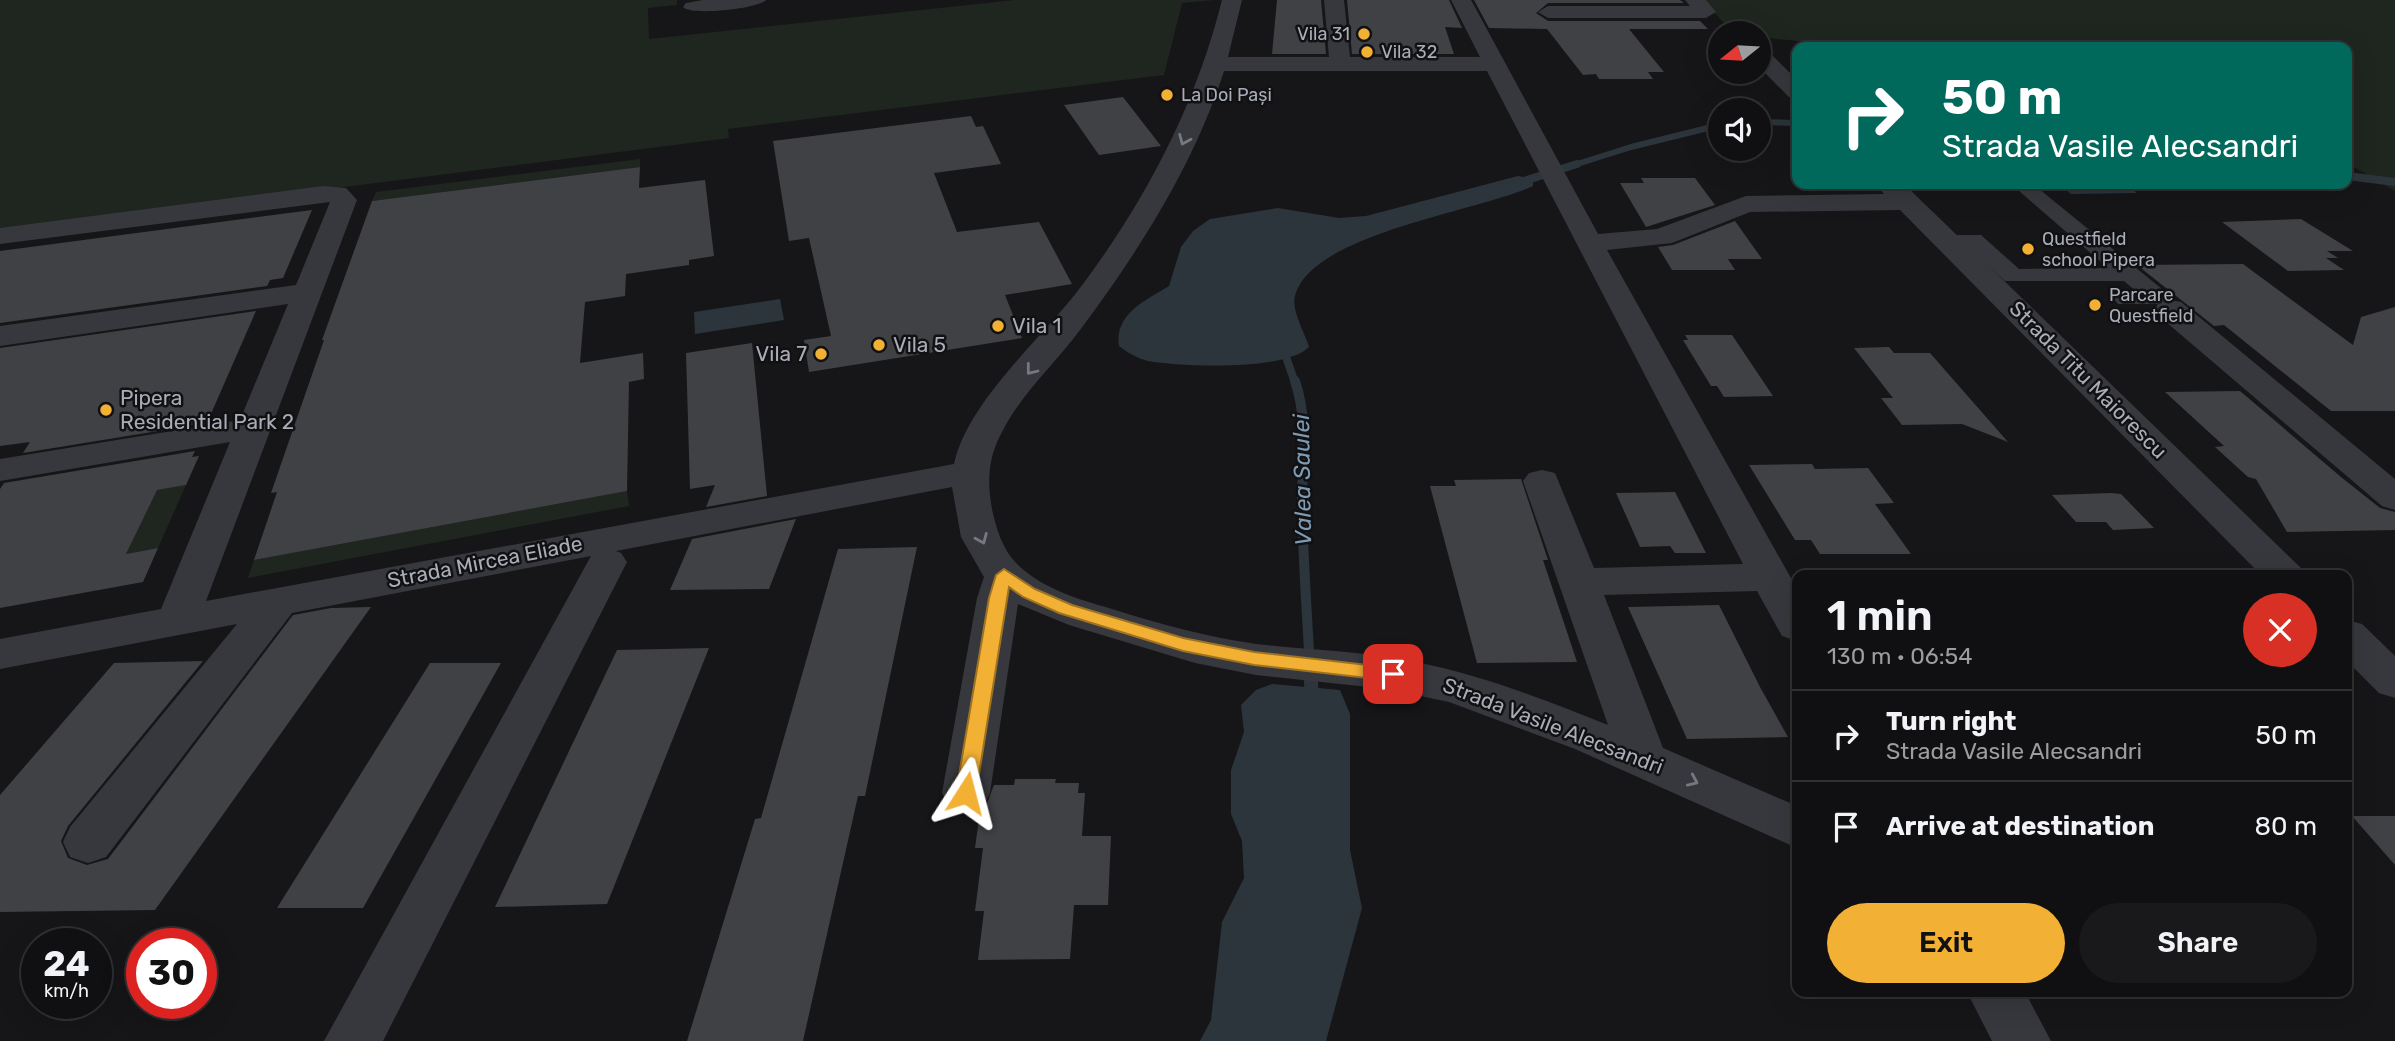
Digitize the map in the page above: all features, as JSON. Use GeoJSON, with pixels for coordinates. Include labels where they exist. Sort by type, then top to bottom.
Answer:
{"type":"FeatureCollection","features":[{"type":"Feature","properties":{"kind":"street"},"geometry":{"type":"LineString","coordinates":[[693,7],[756,0]]}},
{"type":"Feature","properties":{"kind":"street","name":"Strada Vasile Alecsandri"},"geometry":{"type":"LineString","coordinates":[[1232,0],[1212,71],[1178,152],[1128,238],[1070,321],[986,429],[976,447],[971,472],[971,493],[977,528],[989,555],[1004,575],[1029,593],[1053,604],[1137,632],[1223,653],[1393,674],[1464,690],[1644,759],[1792,826]]}},
{"type":"Feature","properties":{"kind":"street"},"geometry":{"type":"LineString","coordinates":[[1334,0],[1340,64]]}},
{"type":"Feature","properties":{"kind":"street"},"geometry":{"type":"LineString","coordinates":[[1461,0],[1792,617]]}},
{"type":"Feature","properties":{"kind":"street"},"geometry":{"type":"LineString","coordinates":[[1548,12],[1706,12],[1695,0]]}},
{"type":"Feature","properties":{"kind":"street"},"geometry":{"type":"LineString","coordinates":[[1212,71],[1263,64],[1493,64]]}},
{"type":"Feature","properties":{"kind":"street"},"geometry":{"type":"LineString","coordinates":[[1771,66],[1792,85]]}},
{"type":"Feature","properties":{"kind":"street"},"geometry":{"type":"LineString","coordinates":[[2027,189],[2160,299],[2126,299]]}},
{"type":"Feature","properties":{"kind":"street"},"geometry":{"type":"LineString","coordinates":[[1590,243],[1662,237],[1746,204],[1899,193]]}},
{"type":"Feature","properties":{"kind":"street","name":"Strada Titu Maiorescu"},"geometry":{"type":"LineString","coordinates":[[1899,193],[2281,570]]}},
{"type":"Feature","properties":{"kind":"street"},"geometry":{"type":"LineString","coordinates":[[0,236],[337,194],[344,200],[178,620]]}},
{"type":"Feature","properties":{"kind":"street"},"geometry":{"type":"LineString","coordinates":[[1947,240],[1973,240],[2013,276],[2130,274]]}},
{"type":"Feature","properties":{"kind":"street"},"geometry":{"type":"LineString","coordinates":[[0,336],[307,292]]}},
{"type":"Feature","properties":{"kind":"street"},"geometry":{"type":"LineString","coordinates":[[2170,309],[2395,498]]}},
{"type":"Feature","properties":{"kind":"street"},"geometry":{"type":"LineString","coordinates":[[0,470],[254,428]]}},
{"type":"Feature","properties":{"kind":"street","name":"Strada Mircea Eliade"},"geometry":{"type":"LineString","coordinates":[[0,654],[971,472]]}},
{"type":"Feature","properties":{"kind":"street"},"geometry":{"type":"LineString","coordinates":[[1542,481],[1644,759]]}},
{"type":"Feature","properties":{"kind":"street"},"geometry":{"type":"LineString","coordinates":[[353,1041],[607,562]]}},
{"type":"Feature","properties":{"kind":"street"},"geometry":{"type":"LineString","coordinates":[[966,793],[1004,575]]}},
{"type":"Feature","properties":{"kind":"street"},"geometry":{"type":"LineString","coordinates":[[1580,582],[1771,577]]}},
{"type":"Feature","properties":{"kind":"street"},"geometry":{"type":"LineString","coordinates":[[88,842],[279,601]]}},
{"type":"Feature","properties":{"kind":"street"},"geometry":{"type":"LineString","coordinates":[[2352,640],[2395,682]]}},
{"type":"Feature","properties":{"kind":"street"},"geometry":{"type":"LineString","coordinates":[[1998,997],[2022,1041]]}},
{"type":"Feature","properties":{"kind":"shaded area"},"geometry":{"type":"Polygon","coordinates":[[[0,0],[677,0],[677,5],[648,8],[649,39],[1015,0],[1215,0],[1182,3],[1164,75],[728,129],[729,138],[0,231],[0,0]]]}},
{"type":"Feature","properties":{"kind":"shaded area"},"geometry":{"type":"Polygon","coordinates":[[[1704,0],[2395,0],[2395,191],[2352,166],[2352,42],[1808,42],[1771,38],[1771,21],[1722,21],[1704,0]]]}},
{"type":"Feature","properties":{"kind":"shaded area"},"geometry":{"type":"Polygon","coordinates":[[[640,159],[640,167],[372,201],[376,192],[640,159]]]}},
{"type":"Feature","properties":{"kind":"shaded area"},"geometry":{"type":"Polygon","coordinates":[[[1518,176],[1533,179],[1533,186],[1363,241],[1331,256],[1307,274],[1294,302],[1309,347],[1297,355],[1257,364],[1184,365],[1148,361],[1119,346],[1121,325],[1134,309],[1169,286],[1181,247],[1193,231],[1210,219],[1278,208],[1339,218],[1366,216],[1518,176]]]}},
{"type":"Feature","properties":{"kind":"shaded area"},"geometry":{"type":"Polygon","coordinates":[[[2065,189],[2132,189],[2137,193],[2071,194],[2065,189]]]}},
{"type":"Feature","properties":{"kind":"shaded area"},"geometry":{"type":"Polygon","coordinates":[[[780,299],[784,320],[695,334],[694,312],[780,299]]]}},
{"type":"Feature","properties":{"kind":"shaded area"},"geometry":{"type":"Polygon","coordinates":[[[186,485],[158,548],[126,554],[155,490],[186,485]]]}},
{"type":"Feature","properties":{"kind":"shaded area"},"geometry":{"type":"Polygon","coordinates":[[[627,491],[629,506],[248,578],[254,560],[627,491]]]}},
{"type":"Feature","properties":{"kind":"shaded area"},"geometry":{"type":"Polygon","coordinates":[[[1272,684],[1340,690],[1350,714],[1350,850],[1362,908],[1326,1041],[1200,1041],[1211,1020],[1222,922],[1244,878],[1242,841],[1231,814],[1231,770],[1244,732],[1241,705],[1256,690],[1272,684]]]}},
{"type":"Feature","properties":{"kind":"building"},"geometry":{"type":"Polygon","coordinates":[[[1277,0],[1321,0],[1326,54],[1272,54],[1277,0]]]}},
{"type":"Feature","properties":{"kind":"building"},"geometry":{"type":"Polygon","coordinates":[[[1347,0],[1449,0],[1462,28],[1445,27],[1454,54],[1352,54],[1347,0]]]}},
{"type":"Feature","properties":{"kind":"building"},"geometry":{"type":"Polygon","coordinates":[[[1474,0],[1680,0],[1684,3],[1548,3],[1536,13],[1548,21],[1700,21],[1708,29],[1629,29],[1664,72],[1648,72],[1653,79],[1599,79],[1596,74],[1583,75],[1547,29],[1489,28],[1474,0]]]}},
{"type":"Feature","properties":{"kind":"building"},"geometry":{"type":"Polygon","coordinates":[[[1123,97],[1161,146],[1099,155],[1064,105],[1123,97]]]}},
{"type":"Feature","properties":{"kind":"building"},"geometry":{"type":"Polygon","coordinates":[[[971,116],[976,127],[983,126],[1001,164],[934,173],[957,232],[1039,222],[1072,284],[1005,295],[1022,338],[809,372],[804,340],[831,336],[809,238],[789,241],[773,141],[971,116]]]}},
{"type":"Feature","properties":{"kind":"building"},"geometry":{"type":"Polygon","coordinates":[[[640,167],[639,188],[705,180],[714,256],[689,260],[689,265],[626,274],[625,296],[585,302],[580,363],[643,353],[644,379],[629,382],[627,491],[254,560],[277,492],[271,493],[372,201],[640,167]]]}},
{"type":"Feature","properties":{"kind":"building"},"geometry":{"type":"Polygon","coordinates":[[[1641,178],[1695,178],[1715,205],[1646,227],[1620,183],[1644,183],[1641,178]]]}},
{"type":"Feature","properties":{"kind":"building"},"geometry":{"type":"Polygon","coordinates":[[[312,210],[283,278],[270,280],[267,286],[0,323],[0,251],[312,210]]]}},
{"type":"Feature","properties":{"kind":"building"},"geometry":{"type":"Polygon","coordinates":[[[2301,219],[2353,251],[2327,251],[2338,258],[2326,258],[2344,270],[2288,271],[2222,222],[2301,219]]]}},
{"type":"Feature","properties":{"kind":"building"},"geometry":{"type":"Polygon","coordinates":[[[1735,221],[1762,259],[1728,259],[1735,270],[1672,270],[1658,247],[1673,245],[1735,221]]]}},
{"type":"Feature","properties":{"kind":"building"},"geometry":{"type":"Polygon","coordinates":[[[2243,264],[2353,345],[2361,317],[2395,307],[2395,411],[2331,411],[2224,325],[2214,326],[2137,265],[2243,264]]]}},
{"type":"Feature","properties":{"kind":"building"},"geometry":{"type":"Polygon","coordinates":[[[256,311],[207,423],[23,453],[30,442],[0,446],[0,348],[256,311]]]}},
{"type":"Feature","properties":{"kind":"building"},"geometry":{"type":"Polygon","coordinates":[[[1685,335],[1732,335],[1773,396],[1724,397],[1717,386],[1711,386],[1683,340],[1688,340],[1685,335]]]}},
{"type":"Feature","properties":{"kind":"building"},"geometry":{"type":"Polygon","coordinates":[[[752,343],[767,496],[706,507],[715,485],[690,489],[686,353],[752,343]]]}},
{"type":"Feature","properties":{"kind":"building"},"geometry":{"type":"Polygon","coordinates":[[[1889,347],[1894,353],[1930,353],[2008,442],[1962,424],[1902,425],[1881,398],[1893,398],[1854,348],[1889,347]]]}},
{"type":"Feature","properties":{"kind":"building"},"geometry":{"type":"Polygon","coordinates":[[[2240,391],[2380,508],[2395,512],[2395,530],[2287,532],[2256,479],[2248,477],[2215,447],[2224,446],[2165,392],[2240,391]]]}},
{"type":"Feature","properties":{"kind":"building"},"geometry":{"type":"Polygon","coordinates":[[[195,451],[192,457],[199,456],[186,485],[157,490],[126,554],[158,548],[143,582],[0,608],[0,489],[4,483],[195,451]]]}},
{"type":"Feature","properties":{"kind":"building"},"geometry":{"type":"Polygon","coordinates":[[[1812,464],[1815,469],[1868,468],[1894,503],[1875,504],[1911,554],[1820,554],[1811,540],[1795,540],[1749,465],[1812,464]]]}},
{"type":"Feature","properties":{"kind":"building"},"geometry":{"type":"Polygon","coordinates":[[[1521,479],[1548,560],[1543,560],[1577,662],[1477,663],[1430,486],[1456,486],[1454,480],[1521,479]]]}},
{"type":"Feature","properties":{"kind":"building"},"geometry":{"type":"Polygon","coordinates":[[[1675,492],[1706,553],[1675,553],[1670,546],[1640,547],[1616,493],[1675,492]]]}},
{"type":"Feature","properties":{"kind":"building"},"geometry":{"type":"Polygon","coordinates":[[[2121,494],[2154,528],[2113,530],[2106,522],[2076,522],[2052,495],[2121,494]]]}},
{"type":"Feature","properties":{"kind":"building"},"geometry":{"type":"Polygon","coordinates":[[[796,519],[769,589],[670,590],[692,539],[796,519]]]}},
{"type":"Feature","properties":{"kind":"building"},"geometry":{"type":"Polygon","coordinates":[[[917,547],[865,796],[858,796],[803,1041],[687,1041],[755,819],[761,818],[838,549],[917,547]]]}},
{"type":"Feature","properties":{"kind":"building"},"geometry":{"type":"Polygon","coordinates":[[[1719,605],[1788,737],[1687,739],[1628,607],[1719,605]]]}},
{"type":"Feature","properties":{"kind":"building"},"geometry":{"type":"Polygon","coordinates":[[[371,607],[155,910],[0,912],[0,795],[114,663],[203,661],[68,826],[61,841],[68,858],[87,865],[108,859],[293,615],[331,608],[371,607]]]}},
{"type":"Feature","properties":{"kind":"building"},"geometry":{"type":"Polygon","coordinates":[[[709,648],[607,904],[495,907],[617,650],[709,648]]]}},
{"type":"Feature","properties":{"kind":"building"},"geometry":{"type":"Polygon","coordinates":[[[430,663],[501,663],[363,908],[277,908],[430,663]]]}},
{"type":"Feature","properties":{"kind":"building"},"geometry":{"type":"Polygon","coordinates":[[[1015,779],[1056,779],[1055,783],[1079,783],[1078,793],[1085,793],[1082,836],[1111,836],[1108,905],[1074,905],[1070,959],[978,960],[984,911],[975,911],[983,848],[975,848],[980,811],[985,808],[994,785],[1014,785],[1015,779]]]}},
{"type":"Feature","properties":{"kind":"building"},"geometry":{"type":"Polygon","coordinates":[[[2352,816],[2395,816],[2395,865],[2352,816]]]}},
{"type":"Feature","properties":{"kind":"waterway","name":"Valea Saulei"},"geometry":{"type":"LineString","coordinates":[[1771,122],[1792,123]]}},
{"type":"Feature","properties":{"kind":"waterway","name":"Valea Saulei"},"geometry":{"type":"LineString","coordinates":[[1571,166],[1631,147],[1708,128]]}},
{"type":"Feature","properties":{"kind":"waterway","name":"Valea Saulei"},"geometry":{"type":"LineString","coordinates":[[1521,182],[1577,164]]}},
{"type":"Feature","properties":{"kind":"waterway","name":"Valea Saulei"},"geometry":{"type":"LineString","coordinates":[[2352,177],[2395,182]]}},
{"type":"Feature","properties":{"kind":"waterway","name":"Valea Saulei"},"geometry":{"type":"LineString","coordinates":[[1283,348],[1295,383]]}},
{"type":"Feature","properties":{"kind":"waterway","name":"Valea Saulei"},"geometry":{"type":"LineString","coordinates":[[1295,381],[1302,412],[1304,443],[1302,505],[1310,668]]}},
{"type":"Feature","properties":{"kind":"waterway","name":"Valea Saulei"},"geometry":{"type":"LineString","coordinates":[[1310,666],[1312,699]]}},
{"type":"Feature","properties":{"kind":"place","name":"Vila 31"},"geometry":{"type":"Point","coordinates":[1364,34]}},
{"type":"Feature","properties":{"kind":"place","name":"Vila 32"},"geometry":{"type":"Point","coordinates":[1367,52]}},
{"type":"Feature","properties":{"kind":"place","name":"La Doi Pași"},"geometry":{"type":"Point","coordinates":[1167,95]}},
{"type":"Feature","properties":{"kind":"place","name":"Questfield school Pipera"},"geometry":{"type":"Point","coordinates":[2028,249]}},
{"type":"Feature","properties":{"kind":"place","name":"Parcare Questfield"},"geometry":{"type":"Point","coordinates":[2095,305]}},
{"type":"Feature","properties":{"kind":"place","name":"Vila 1"},"geometry":{"type":"Point","coordinates":[998,326]}},
{"type":"Feature","properties":{"kind":"place","name":"Vila 5"},"geometry":{"type":"Point","coordinates":[879,345]}},
{"type":"Feature","properties":{"kind":"place","name":"Vila 7"},"geometry":{"type":"Point","coordinates":[821,354]}},
{"type":"Feature","properties":{"kind":"place","name":"Pipera Residential Park 2"},"geometry":{"type":"Point","coordinates":[106,410]}},
{"type":"Feature","properties":{"kind":"route"},"geometry":{"type":"LineString","coordinates":[[966,793],[1004,575],[1029,593],[1065,609],[1183,644],[1254,658],[1393,674]]}}]}
